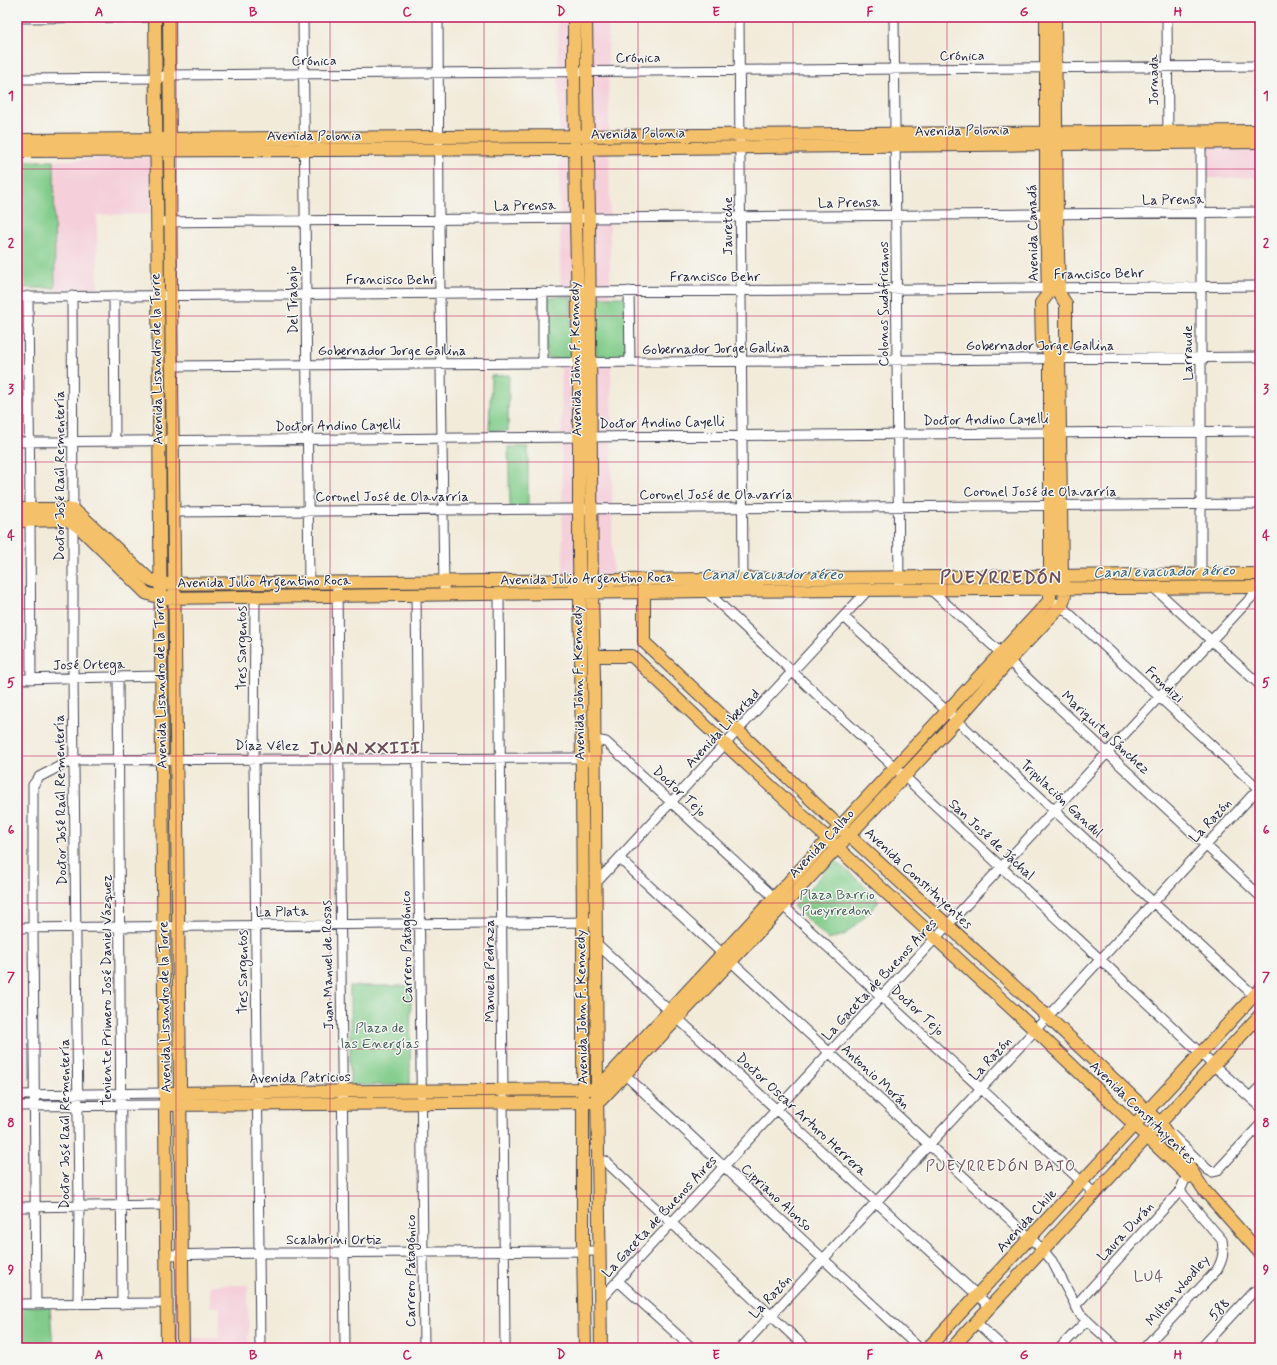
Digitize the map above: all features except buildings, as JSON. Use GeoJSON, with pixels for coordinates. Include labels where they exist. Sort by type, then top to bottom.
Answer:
{"type":"FeatureCollection","features":[{"type":"Feature","properties":{"kind":"main road","name":"Avenida Lisandro de la Torre"},"geometry":{"type":"LineString","coordinates":[[155,17],[160,441],[166,1348]]}},
{"type":"Feature","properties":{"kind":"main road","name":"Avenida Lisandro de la Torre"},"geometry":{"type":"LineString","coordinates":[[169,17],[171,366],[182,1348]]}},
{"type":"Feature","properties":{"kind":"main road","name":"Avenida John F. Kennedy"},"geometry":{"type":"LineString","coordinates":[[574,17],[576,218],[584,292]]}},
{"type":"Feature","properties":{"kind":"main road","name":"Avenida John F. Kennedy"},"geometry":{"type":"LineString","coordinates":[[586,17],[589,218],[584,292],[585,437],[591,508],[595,740],[595,884],[589,922],[595,942],[601,1348]]}},
{"type":"Feature","properties":{"kind":"main road","name":"Avenida Canadá"},"geometry":{"type":"LineString","coordinates":[[1046,17],[1051,68]]}},
{"type":"Feature","properties":{"kind":"main road","name":"Avenida Canadá"},"geometry":{"type":"LineString","coordinates":[[1054,359],[1066,344],[1066,304],[1054,288],[1051,68],[1055,17]]}},
{"type":"Feature","properties":{"kind":"main road","name":"Avenida Polonia"},"geometry":{"type":"LineString","coordinates":[[17,140],[170,145],[305,144],[438,138],[587,136],[740,141],[1051,139],[1201,137],[1260,131]]}},
{"type":"Feature","properties":{"kind":"main road","name":"Avenida Polonia"},"geometry":{"type":"LineString","coordinates":[[1201,137],[1260,142]]}},
{"type":"Feature","properties":{"kind":"main road","name":"Avenida Polonia"},"geometry":{"type":"LineString","coordinates":[[305,144],[439,150],[588,149],[740,141]]}},
{"type":"Feature","properties":{"kind":"main road","name":"Avenida Polonia"},"geometry":{"type":"LineString","coordinates":[[17,151],[157,145]]}},
{"type":"Feature","properties":{"kind":"main road","name":"Avenida Canadá"},"geometry":{"type":"LineString","coordinates":[[1051,594],[1056,576],[1054,359],[1042,344],[1041,303],[1054,288]]}},
{"type":"Feature","properties":{"kind":"main road","name":"Avenida John F. Kennedy"},"geometry":{"type":"LineString","coordinates":[[585,437],[578,509],[581,644],[581,758],[589,922],[584,1089],[583,1251],[585,1348]]}},
{"type":"Feature","properties":{"kind":"main road"},"geometry":{"type":"LineString","coordinates":[[17,509],[30,515],[66,520],[74,523]]}},
{"type":"Feature","properties":{"kind":"main road","name":"Avenida Julio Argentino Roca"},"geometry":{"type":"LineString","coordinates":[[73,510],[83,517],[149,579],[161,584],[1260,574]]}},
{"type":"Feature","properties":{"kind":"main road"},"geometry":{"type":"LineString","coordinates":[[17,521],[30,515],[73,510]]}},
{"type":"Feature","properties":{"kind":"main road","name":"Avenida Julio Argentino Roca"},"geometry":{"type":"LineString","coordinates":[[74,523],[146,593],[161,598],[868,590],[931,590],[1051,594],[1064,589],[1260,588]]}},
{"type":"Feature","properties":{"kind":"main road","name":"Avenida Canadá"},"geometry":{"type":"LineString","coordinates":[[1056,576],[1064,589]]}},
{"type":"Feature","properties":{"kind":"main road"},"geometry":{"type":"LineString","coordinates":[[594,678],[603,664],[609,660],[626,656],[644,642],[644,580]]}},
{"type":"Feature","properties":{"kind":"main road"},"geometry":{"type":"LineString","coordinates":[[1061,606],[1065,602],[1066,596],[1064,589]]}},
{"type":"Feature","properties":{"kind":"main road","name":"Avenida Callao"},"geometry":{"type":"LineString","coordinates":[[597,1088],[620,1071],[953,715],[1005,657],[1051,594]]}},
{"type":"Feature","properties":{"kind":"main road","name":"Avenida Callao"},"geometry":{"type":"LineString","coordinates":[[1005,657],[1061,606]]}},
{"type":"Feature","properties":{"kind":"main road","name":"Avenida Constituyentes"},"geometry":{"type":"LineString","coordinates":[[644,642],[845,831],[1048,1016],[1160,1123],[1189,1173]]}},
{"type":"Feature","properties":{"kind":"main road"},"geometry":{"type":"LineString","coordinates":[[581,644],[594,656],[626,656]]}},
{"type":"Feature","properties":{"kind":"main road","name":"Avenida Constituyentes"},"geometry":{"type":"LineString","coordinates":[[626,656],[833,843],[1035,1030],[1134,1125],[1189,1173],[1260,1253]]}},
{"type":"Feature","properties":{"kind":"main road","name":"Avenida Chile"},"geometry":{"type":"LineString","coordinates":[[928,1348],[1201,1053],[1258,995]]}},
{"type":"Feature","properties":{"kind":"main road"},"geometry":{"type":"LineString","coordinates":[[952,1348],[1260,1015]]}},
{"type":"Feature","properties":{"kind":"main road","name":"Avenida Callao"},"geometry":{"type":"LineString","coordinates":[[597,1102],[603,1098],[620,1071]]}},
{"type":"Feature","properties":{"kind":"main road"},"geometry":{"type":"LineString","coordinates":[[584,1089],[597,1088]]}},
{"type":"Feature","properties":{"kind":"main road","name":"Avenida Patricios"},"geometry":{"type":"LineString","coordinates":[[165,1099],[257,1098],[342,1091],[584,1089]]}},
{"type":"Feature","properties":{"kind":"main road","name":"Avenida Patricios"},"geometry":{"type":"LineString","coordinates":[[257,1098],[342,1104],[584,1102]]}},
{"type":"Feature","properties":{"kind":"main road"},"geometry":{"type":"LineString","coordinates":[[584,1102],[597,1102]]}},
{"type":"Feature","properties":{"kind":"street"},"geometry":{"type":"LineString","coordinates":[[17,18],[155,17]]}},
{"type":"Feature","properties":{"kind":"street","name":"Del Trabajo"},"geometry":{"type":"LineString","coordinates":[[303,17],[309,582]]}},
{"type":"Feature","properties":{"kind":"street"},"geometry":{"type":"LineString","coordinates":[[438,17],[438,138],[444,594]]}},
{"type":"Feature","properties":{"kind":"street","name":"Jauretche"},"geometry":{"type":"LineString","coordinates":[[739,17],[743,579]]}},
{"type":"Feature","properties":{"kind":"street","name":"Colonos Sudafricanos"},"geometry":{"type":"LineString","coordinates":[[894,17],[900,590]]}},
{"type":"Feature","properties":{"kind":"street","name":"Jornada"},"geometry":{"type":"LineString","coordinates":[[1167,17],[1168,138]]}},
{"type":"Feature","properties":{"kind":"street","name":"Crónica"},"geometry":{"type":"LineString","coordinates":[[17,79],[156,78],[169,75],[1260,66]]}},
{"type":"Feature","properties":{"kind":"street","name":"Larraude"},"geometry":{"type":"LineString","coordinates":[[1201,137],[1202,575]]}},
{"type":"Feature","properties":{"kind":"street","name":"La Prensa"},"geometry":{"type":"LineString","coordinates":[[306,221],[1260,212]]}},
{"type":"Feature","properties":{"kind":"street"},"geometry":{"type":"LineString","coordinates":[[158,222],[306,221]]}},
{"type":"Feature","properties":{"kind":"street","name":"Francisco Behr"},"geometry":{"type":"LineString","coordinates":[[158,295],[1260,286]]}},
{"type":"Feature","properties":{"kind":"street"},"geometry":{"type":"LineString","coordinates":[[629,291],[630,362]]}},
{"type":"Feature","properties":{"kind":"street"},"geometry":{"type":"LineString","coordinates":[[543,292],[543,363]]}},
{"type":"Feature","properties":{"kind":"street"},"geometry":{"type":"LineString","coordinates":[[17,296],[158,295]]}},
{"type":"Feature","properties":{"kind":"street"},"geometry":{"type":"LineString","coordinates":[[28,296],[31,679]]}},
{"type":"Feature","properties":{"kind":"street","name":"Doctor José Raúl Rementería"},"geometry":{"type":"LineString","coordinates":[[72,296],[74,523],[73,678],[79,1206],[78,1304]]}},
{"type":"Feature","properties":{"kind":"street"},"geometry":{"type":"LineString","coordinates":[[114,296],[115,441]]}},
{"type":"Feature","properties":{"kind":"street","name":"Gobernador Jorge Gallina"},"geometry":{"type":"LineString","coordinates":[[171,366],[1260,357]]}},
{"type":"Feature","properties":{"kind":"street","name":"Doctor Andino Cayelli"},"geometry":{"type":"LineString","coordinates":[[17,442],[1260,431]]}},
{"type":"Feature","properties":{"kind":"street","name":"Coronel José de Olavarría"},"geometry":{"type":"LineString","coordinates":[[173,512],[1260,504]]}},
{"type":"Feature","properties":{"kind":"street","name":"Juan Manuel de Rosas"},"geometry":{"type":"LineString","coordinates":[[337,582],[345,1348]]}},
{"type":"Feature","properties":{"kind":"street"},"geometry":{"type":"LineString","coordinates":[[1154,588],[1260,685]]}},
{"type":"Feature","properties":{"kind":"street","name":"La Gaceta de Buenos Aires"},"geometry":{"type":"LineString","coordinates":[[600,1300],[1260,588]]}},
{"type":"Feature","properties":{"kind":"street","name":"Avenida Libertad"},"geometry":{"type":"LineString","coordinates":[[595,884],[868,590]]}},
{"type":"Feature","properties":{"kind":"street","name":"Mariquita Sánchez"},"geometry":{"type":"LineString","coordinates":[[931,590],[1005,657],[1260,896]]}},
{"type":"Feature","properties":{"kind":"street","name":"San José de Jáchal"},"geometry":{"type":"LineString","coordinates":[[706,591],[1201,1053],[1260,1106]]}},
{"type":"Feature","properties":{"kind":"street","name":"Carrero Patagónico"},"geometry":{"type":"LineString","coordinates":[[416,594],[424,1348]]}},
{"type":"Feature","properties":{"kind":"street","name":"Manuela Pedraza"},"geometry":{"type":"LineString","coordinates":[[499,594],[504,1090],[503,1252],[505,1348]]}},
{"type":"Feature","properties":{"kind":"street","name":"Frondizi"},"geometry":{"type":"LineString","coordinates":[[1051,594],[1061,606],[1260,789]]}},
{"type":"Feature","properties":{"kind":"street","name":"Tres Sargentos"},"geometry":{"type":"LineString","coordinates":[[255,596],[254,760],[260,1348]]}},
{"type":"Feature","properties":{"kind":"street","name":"Tripulación Gandul"},"geometry":{"type":"LineString","coordinates":[[844,617],[953,715],[1153,903],[1258,995]]}},
{"type":"Feature","properties":{"kind":"street","name":"José Ortega"},"geometry":{"type":"LineString","coordinates":[[17,679],[161,676]]}},
{"type":"Feature","properties":{"kind":"street","name":"Teniente Primero José Daniel Vázquez"},"geometry":{"type":"LineString","coordinates":[[118,677],[122,1304]]}},
{"type":"Feature","properties":{"kind":"street","name":"Doctor Tejo"},"geometry":{"type":"LineString","coordinates":[[595,740],[606,742],[1095,1194]]}},
{"type":"Feature","properties":{"kind":"street","name":"Díaz Vélez"},"geometry":{"type":"LineString","coordinates":[[33,928],[33,785],[39,777],[74,760],[595,758]]}},
{"type":"Feature","properties":{"kind":"street","name":"La Razón"},"geometry":{"type":"LineString","coordinates":[[741,1348],[1100,959],[1260,789]]}},
{"type":"Feature","properties":{"kind":"street","name":"Antonio Morán"},"geometry":{"type":"LineString","coordinates":[[619,858],[1043,1250],[1052,1261],[1080,1314],[1117,1348]]}},
{"type":"Feature","properties":{"kind":"street","name":"La Plata"},"geometry":{"type":"LineString","coordinates":[[17,928],[589,922]]}},
{"type":"Feature","properties":{"kind":"street"},"geometry":{"type":"LineString","coordinates":[[33,928],[36,1304]]}},
{"type":"Feature","properties":{"kind":"street","name":"Doctor Oscar Arturo Herrera"},"geometry":{"type":"LineString","coordinates":[[595,942],[990,1307]]}},
{"type":"Feature","properties":{"kind":"street","name":"Cipriano Alonso"},"geometry":{"type":"LineString","coordinates":[[620,1071],[919,1348]]}},
{"type":"Feature","properties":{"kind":"street"},"geometry":{"type":"LineString","coordinates":[[1250,1097],[1260,1087]]}},
{"type":"Feature","properties":{"kind":"street","name":"Avenida Patricios"},"geometry":{"type":"LineString","coordinates":[[17,1095],[121,1094],[165,1099]]}},
{"type":"Feature","properties":{"kind":"street","name":"Avenida Patricios"},"geometry":{"type":"LineString","coordinates":[[17,1106],[121,1106],[165,1099]]}},
{"type":"Feature","properties":{"kind":"street"},"geometry":{"type":"LineString","coordinates":[[1160,1123],[1208,1170],[1212,1172],[1217,1171],[1260,1125]]}},
{"type":"Feature","properties":{"kind":"street"},"geometry":{"type":"LineString","coordinates":[[598,1162],[605,1161],[806,1348]]}},
{"type":"Feature","properties":{"kind":"street","name":"Laura Durán"},"geometry":{"type":"LineString","coordinates":[[1075,1306],[1180,1192],[1189,1173]]}},
{"type":"Feature","properties":{"kind":"street","name":"Milton Woodley"},"geometry":{"type":"LineString","coordinates":[[1144,1348],[1217,1270],[1224,1250],[1222,1240],[1180,1192]]}},
{"type":"Feature","properties":{"kind":"street"},"geometry":{"type":"LineString","coordinates":[[17,1207],[166,1205]]}},
{"type":"Feature","properties":{"kind":"street","name":"Scalabrini Ortiz"},"geometry":{"type":"LineString","coordinates":[[166,1255],[344,1252],[599,1251]]}},
{"type":"Feature","properties":{"kind":"street"},"geometry":{"type":"LineString","coordinates":[[618,1281],[692,1348]]}},
{"type":"Feature","properties":{"kind":"street","name":"588"},"geometry":{"type":"LineString","coordinates":[[1202,1348],[1253,1292],[1259,1289]]}},
{"type":"Feature","properties":{"kind":"street"},"geometry":{"type":"LineString","coordinates":[[17,1304],[166,1303]]}},
{"type":"Feature","properties":{"kind":"street"},"geometry":{"type":"LineString","coordinates":[[1060,1348],[1087,1320]]}},
{"type":"Feature","properties":{"kind":"street"},"geometry":{"type":"LineString","coordinates":[[976,1322],[1004,1348]]}},
{"type":"Feature","properties":{"kind":"shaded area"},"geometry":{"type":"Polygon","coordinates":[[[558,17],[608,17],[613,587],[563,586],[558,17]]]}},
{"type":"Feature","properties":{"kind":"shaded area"},"geometry":{"type":"Polygon","coordinates":[[[1260,142],[1260,178],[1201,178],[1201,143],[1260,142]]]}},
{"type":"Feature","properties":{"kind":"shaded area"},"geometry":{"type":"Polygon","coordinates":[[[151,157],[151,214],[97,215],[98,290],[55,290],[54,161],[151,157]]]}},
{"type":"Feature","properties":{"kind":"shaded area"},"geometry":{"type":"Polygon","coordinates":[[[210,1285],[248,1285],[249,1348],[189,1348],[189,1338],[219,1338],[220,1307],[210,1307],[210,1285]]]}},
{"type":"Feature","properties":{"kind":"green space"},"geometry":{"type":"Polygon","coordinates":[[[17,161],[54,161],[55,288],[17,288],[17,161]]]}},
{"type":"Feature","properties":{"kind":"green space"},"geometry":{"type":"Polygon","coordinates":[[[571,296],[571,359],[547,359],[547,297],[571,296]]]}},
{"type":"Feature","properties":{"kind":"green space"},"geometry":{"type":"Polygon","coordinates":[[[595,297],[625,297],[626,359],[596,359],[595,297]]]}},
{"type":"Feature","properties":{"kind":"green space"},"geometry":{"type":"Polygon","coordinates":[[[509,375],[508,431],[489,431],[491,376],[509,375]]]}},
{"type":"Feature","properties":{"kind":"green space"},"geometry":{"type":"Polygon","coordinates":[[[508,447],[528,447],[528,508],[510,507],[508,447]]]}},
{"type":"Feature","properties":{"kind":"green space","name":"Plaza Barrio Pueyrredon"},"geometry":{"type":"Polygon","coordinates":[[[835,860],[874,894],[879,902],[844,935],[829,940],[793,906],[835,860]]]}},
{"type":"Feature","properties":{"kind":"green space","name":"Plaza de las Energías"},"geometry":{"type":"Polygon","coordinates":[[[350,986],[411,986],[410,1085],[350,1085],[350,986]]]}},
{"type":"Feature","properties":{"kind":"green space"},"geometry":{"type":"Polygon","coordinates":[[[17,1306],[50,1307],[53,1348],[17,1348],[17,1306]]]}},
{"type":"Feature","properties":{"kind":"waterway","name":"Canal evacuador aéreo"},"geometry":{"type":"LineString","coordinates":[[1236,581],[1260,581]]}},
{"type":"Feature","properties":{"kind":"waterway","name":"Canal evacuador aéreo"},"geometry":{"type":"LineString","coordinates":[[1031,583],[1042,582]]}},
{"type":"Feature","properties":{"kind":"waterway","name":"Canal evacuador aéreo"},"geometry":{"type":"LineString","coordinates":[[147,584],[154,590]]}},
{"type":"Feature","properties":{"kind":"waterway","name":"Canal evacuador aéreo"},"geometry":{"type":"LineString","coordinates":[[601,586],[619,586]]}},
{"type":"Feature","properties":{"kind":"waterway","name":"Canal evacuador aéreo"},"geometry":{"type":"LineString","coordinates":[[343,589],[410,589]]}},
{"type":"Feature","properties":{"kind":"waterway","name":"Canal evacuador aéreo"},"geometry":{"type":"LineString","coordinates":[[182,591],[329,590]]}},
{"type":"Feature","properties":{"kind":"district","name":"PUEYRREDÓN"},"geometry":{"type":"Point","coordinates":[1001,577]}},
{"type":"Feature","properties":{"kind":"district","name":"JUAN XXIII"},"geometry":{"type":"Point","coordinates":[365,748]}},
{"type":"Feature","properties":{"kind":"district","name":"PUEYRREDÓN BAJO"},"geometry":{"type":"Point","coordinates":[1001,1166]}},
{"type":"Feature","properties":{"kind":"district","name":"LU4"},"geometry":{"type":"Point","coordinates":[1149,1276]}}]}
